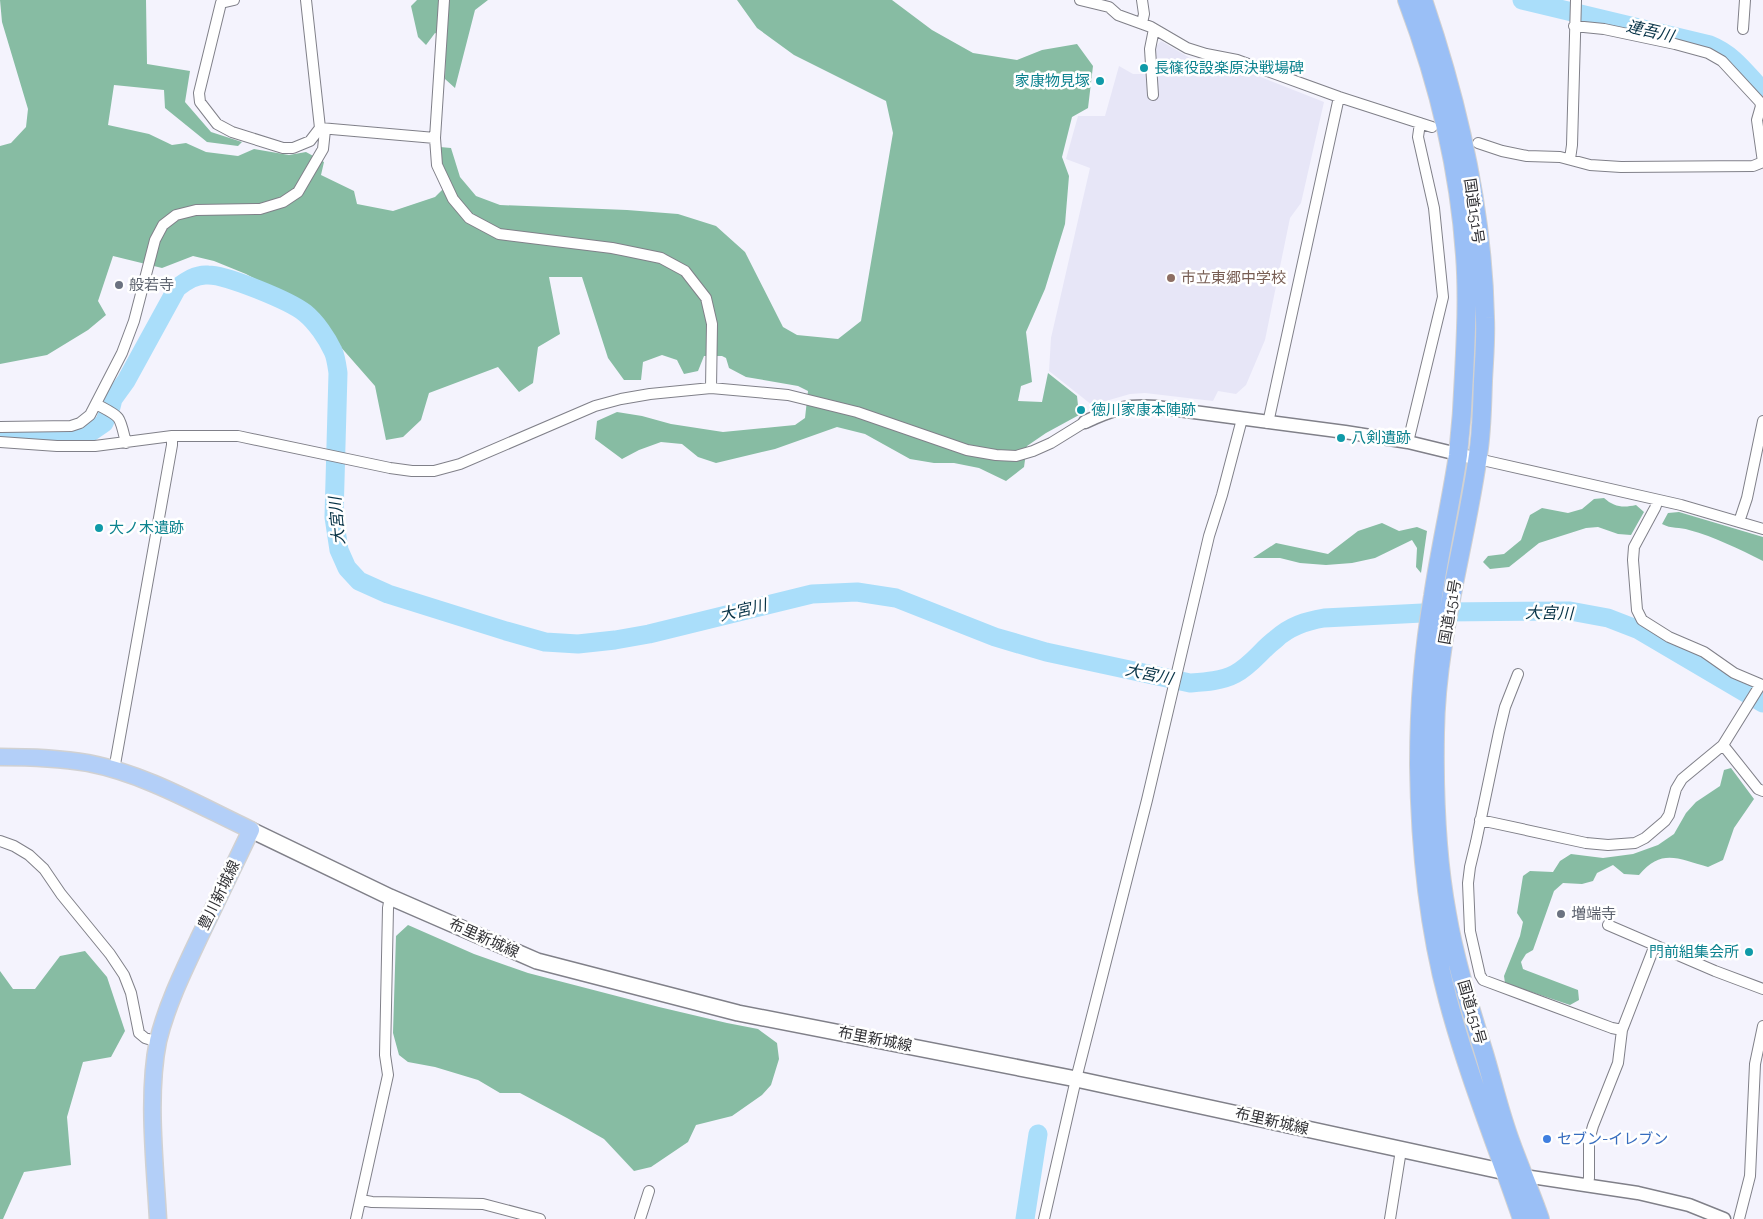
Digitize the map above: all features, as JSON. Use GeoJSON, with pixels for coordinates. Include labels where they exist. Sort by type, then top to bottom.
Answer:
{"type":"FeatureCollection","features":[{"type":"Feature","properties":{"kind":"highway","name":"国道151号"},"geometry":{"type":"LineString","coordinates":[[1407,0],[1435,83],[1454,163],[1465,257],[1466,297],[1463,402],[1458,455],[1432,599],[1437,631],[1436,800],[1441,879],[1452,942],[1466,994],[1510,1139],[1540,1219]]}},
{"type":"Feature","properties":{"kind":"highway","name":"国道151号"},"geometry":{"type":"LineString","coordinates":[[1423,0],[1449,78],[1467,160],[1480,247],[1486,320],[1478,459],[1452,599],[1437,631],[1423,682],[1419,764],[1422,837],[1432,918],[1447,997],[1466,1063],[1522,1219]]}},
{"type":"Feature","properties":{"kind":"main road"},"geometry":{"type":"LineString","coordinates":[[0,757],[48,757],[114,770],[149,782],[251,830]]}},
{"type":"Feature","properties":{"kind":"main road","name":"布里新城線"},"geometry":{"type":"LineString","coordinates":[[251,830],[390,896],[537,961],[738,1013],[1076,1079],[1524,1176]]}},
{"type":"Feature","properties":{"kind":"main road","name":"豊川新城線"},"geometry":{"type":"LineString","coordinates":[[158,1219],[153,1076],[158,1042],[167,1010],[184,970],[251,830]]}},
{"type":"Feature","properties":{"kind":"street"},"geometry":{"type":"LineString","coordinates":[[234,0],[221,3],[199,93],[200,102],[217,124],[232,132],[283,148],[293,148],[310,141],[323,129],[435,138]]}},
{"type":"Feature","properties":{"kind":"street"},"geometry":{"type":"LineString","coordinates":[[0,427],[71,426],[80,423],[90,415],[98,405],[134,321],[156,240],[163,225],[176,215],[196,210],[260,209],[283,202],[298,192],[324,149],[306,0]]}},
{"type":"Feature","properties":{"kind":"street"},"geometry":{"type":"LineString","coordinates":[[444,0],[435,138],[437,165],[452,199],[469,218],[499,234],[612,248],[661,258],[685,271],[706,298],[712,324],[712,388]]}},
{"type":"Feature","properties":{"kind":"street"},"geometry":{"type":"LineString","coordinates":[[1080,0],[1109,7],[1118,15],[1142,23],[1188,48],[1206,54],[1237,60],[1339,97],[1432,126]]}},
{"type":"Feature","properties":{"kind":"street"},"geometry":{"type":"LineString","coordinates":[[1142,0],[1144,14],[1142,23]]}},
{"type":"Feature","properties":{"kind":"street"},"geometry":{"type":"LineString","coordinates":[[1743,29],[1745,0]]}},
{"type":"Feature","properties":{"kind":"street"},"geometry":{"type":"LineString","coordinates":[[1570,159],[1576,2]]}},
{"type":"Feature","properties":{"kind":"street"},"geometry":{"type":"LineString","coordinates":[[1478,143],[1502,151],[1527,156],[1570,159],[1590,165],[1753,166],[1763,162],[1757,120],[1762,106],[1722,61],[1708,53],[1675,44],[1574,23]]}},
{"type":"Feature","properties":{"kind":"street"},"geometry":{"type":"LineString","coordinates":[[1153,95],[1150,49],[1154,29]]}},
{"type":"Feature","properties":{"kind":"street"},"geometry":{"type":"LineString","coordinates":[[1268,423],[1339,97]]}},
{"type":"Feature","properties":{"kind":"street"},"geometry":{"type":"LineString","coordinates":[[1408,442],[1443,297],[1434,208],[1418,137],[1420,123]]}},
{"type":"Feature","properties":{"kind":"street"},"geometry":{"type":"LineString","coordinates":[[0,442],[57,446],[95,446],[172,436],[238,436],[390,468],[434,471],[460,464],[595,406],[650,394],[712,388],[788,395],[848,410],[967,450],[1016,456],[1051,443],[1085,422],[1106,412],[1135,406],[1345,432],[1408,442],[1658,500],[1763,529]]}},
{"type":"Feature","properties":{"kind":"street"},"geometry":{"type":"LineString","coordinates":[[98,405],[117,414],[126,443]]}},
{"type":"Feature","properties":{"kind":"street"},"geometry":{"type":"LineString","coordinates":[[1044,1219],[1076,1079],[1144,809],[1209,536],[1222,496],[1242,419]]}},
{"type":"Feature","properties":{"kind":"street"},"geometry":{"type":"LineString","coordinates":[[1740,522],[1763,422]]}},
{"type":"Feature","properties":{"kind":"street"},"geometry":{"type":"LineString","coordinates":[[114,770],[141,625],[172,436]]}},
{"type":"Feature","properties":{"kind":"street"},"geometry":{"type":"LineString","coordinates":[[1480,820],[1586,843],[1608,845],[1635,843],[1645,838],[1665,821],[1669,815],[1676,789],[1682,779],[1723,745],[1749,704],[1760,684],[1734,673],[1704,652],[1669,637],[1642,620],[1637,610],[1633,560],[1634,547],[1658,500]]}},
{"type":"Feature","properties":{"kind":"street"},"geometry":{"type":"LineString","coordinates":[[1518,674],[1505,707],[1470,867],[1468,883],[1470,931],[1480,975],[1484,980],[1493,984],[1622,1030]]}},
{"type":"Feature","properties":{"kind":"street"},"geometry":{"type":"LineString","coordinates":[[1723,745],[1758,789],[1763,791]]}},
{"type":"Feature","properties":{"kind":"street"},"geometry":{"type":"LineString","coordinates":[[0,841],[14,846],[29,855],[44,869],[124,975],[131,993],[139,1033],[145,1038],[158,1042]]}},
{"type":"Feature","properties":{"kind":"street"},"geometry":{"type":"LineString","coordinates":[[356,1219],[388,1075],[386,1055],[388,908],[390,896]]}},
{"type":"Feature","properties":{"kind":"street"},"geometry":{"type":"LineString","coordinates":[[1608,925],[1715,971],[1763,989]]}},
{"type":"Feature","properties":{"kind":"street"},"geometry":{"type":"LineString","coordinates":[[1587,1186],[1589,1178],[1589,1140],[1618,1064],[1622,1030],[1655,946]]}},
{"type":"Feature","properties":{"kind":"street"},"geometry":{"type":"LineString","coordinates":[[1740,1219],[1750,1176],[1754,1064],[1763,1026]]}},
{"type":"Feature","properties":{"kind":"street"},"geometry":{"type":"LineString","coordinates":[[1390,1219],[1401,1150]]}},
{"type":"Feature","properties":{"kind":"street"},"geometry":{"type":"LineString","coordinates":[[1524,1176],[1638,1193],[1689,1205],[1724,1219]]}},
{"type":"Feature","properties":{"kind":"street"},"geometry":{"type":"LineString","coordinates":[[640,1219],[650,1190]]}},
{"type":"Feature","properties":{"kind":"street"},"geometry":{"type":"LineString","coordinates":[[361,1200],[372,1202],[483,1204],[540,1219]]}},
{"type":"Feature","properties":{"kind":"shaded area","name":"市立東郷中学校"},"geometry":{"type":"Polygon","coordinates":[[[1161,41],[1190,58],[1238,68],[1324,102],[1301,203],[1290,218],[1265,340],[1246,385],[1236,394],[1218,391],[1213,401],[1145,393],[1130,394],[1092,405],[1049,371],[1051,338],[1090,168],[1066,159],[1078,116],[1105,116],[1119,66],[1133,74],[1154,74],[1153,50],[1161,41]]]}},
{"type":"Feature","properties":{"kind":"green space"},"geometry":{"type":"Polygon","coordinates":[[[0,0],[146,0],[147,64],[190,71],[185,102],[211,132],[242,142],[238,146],[207,142],[165,108],[164,90],[114,85],[108,125],[149,134],[172,145],[186,143],[206,152],[238,156],[254,149],[289,155],[306,152],[324,162],[321,175],[354,191],[357,204],[393,211],[435,197],[450,182],[441,160],[440,147],[451,148],[460,177],[476,196],[500,205],[678,214],[716,226],[745,252],[783,327],[797,335],[838,339],[861,321],[893,133],[886,101],[794,55],[757,28],[737,0],[892,0],[932,30],[973,53],[1017,60],[1042,50],[1077,44],[1093,66],[1088,108],[1072,117],[1062,157],[1069,176],[1065,224],[1045,289],[1026,332],[1032,382],[1021,386],[1018,401],[1042,402],[1048,373],[1077,396],[1079,415],[1027,446],[1024,467],[1006,481],[979,468],[954,463],[934,463],[910,459],[865,434],[837,427],[775,449],[716,463],[698,457],[682,444],[661,442],[622,459],[595,439],[597,421],[617,412],[642,416],[671,424],[723,432],[795,425],[805,418],[808,391],[798,386],[746,377],[729,368],[726,358],[722,356],[704,356],[698,371],[684,374],[677,360],[662,355],[643,362],[641,380],[624,380],[608,358],[582,277],[549,277],[560,334],[538,347],[533,383],[519,392],[498,367],[429,393],[421,420],[403,437],[386,440],[375,386],[303,304],[246,274],[214,261],[193,256],[162,268],[113,256],[98,301],[106,315],[88,330],[47,355],[0,364],[0,146],[11,143],[26,127],[28,109],[2,22],[0,0]]]}},
{"type":"Feature","properties":{"kind":"green space"},"geometry":{"type":"Polygon","coordinates":[[[417,0],[488,0],[475,10],[455,88],[445,79],[446,37],[435,33],[426,45],[418,37],[411,6],[417,0]]]}},
{"type":"Feature","properties":{"kind":"green space"},"geometry":{"type":"Polygon","coordinates":[[[1604,498],[1619,506],[1636,505],[1644,512],[1631,535],[1618,534],[1598,527],[1586,528],[1539,543],[1509,567],[1490,569],[1483,562],[1488,556],[1504,554],[1521,540],[1530,515],[1542,508],[1568,513],[1582,509],[1594,499],[1604,498]]]}},
{"type":"Feature","properties":{"kind":"green space"},"geometry":{"type":"Polygon","coordinates":[[[1679,512],[1763,537],[1763,561],[1708,536],[1662,524],[1668,513],[1679,512]]]}},
{"type":"Feature","properties":{"kind":"green space"},"geometry":{"type":"Polygon","coordinates":[[[1382,523],[1399,531],[1417,527],[1427,531],[1421,573],[1416,567],[1417,548],[1412,540],[1375,558],[1352,563],[1326,565],[1300,563],[1280,558],[1253,558],[1276,543],[1328,554],[1358,531],[1382,523]]]}},
{"type":"Feature","properties":{"kind":"green space"},"geometry":{"type":"Polygon","coordinates":[[[1731,768],[1754,799],[1734,828],[1723,860],[1708,867],[1679,859],[1663,858],[1655,861],[1639,875],[1624,874],[1613,865],[1597,873],[1593,881],[1582,884],[1563,883],[1554,891],[1533,950],[1526,954],[1521,962],[1523,969],[1578,990],[1579,1000],[1570,1005],[1505,983],[1504,976],[1520,936],[1523,922],[1517,913],[1523,876],[1530,871],[1553,872],[1560,861],[1571,854],[1603,858],[1633,854],[1658,845],[1674,834],[1686,813],[1696,802],[1720,786],[1724,770],[1731,768]]]}},
{"type":"Feature","properties":{"kind":"green space"},"geometry":{"type":"Polygon","coordinates":[[[408,925],[474,954],[528,973],[659,1007],[758,1029],[777,1043],[779,1059],[771,1085],[762,1095],[732,1116],[696,1125],[688,1142],[651,1167],[634,1171],[604,1139],[520,1093],[500,1093],[478,1080],[435,1067],[408,1062],[399,1055],[393,1033],[396,936],[408,925]]]}},
{"type":"Feature","properties":{"kind":"green space"},"geometry":{"type":"Polygon","coordinates":[[[85,951],[107,977],[125,1031],[111,1057],[83,1062],[67,1117],[71,1165],[24,1172],[3,1219],[0,1219],[0,971],[13,989],[35,989],[60,956],[85,951]]]}},
{"type":"Feature","properties":{"kind":"waterway","name":"連吾川"},"geometry":{"type":"LineString","coordinates":[[1522,0],[1710,45],[1726,53],[1763,91]]}},
{"type":"Feature","properties":{"kind":"waterway","name":"大宮川"},"geometry":{"type":"LineString","coordinates":[[8,434],[65,439],[85,436],[104,423],[113,399],[126,381],[177,288],[195,277],[204,275],[217,276],[258,290],[286,302],[305,313],[317,326],[333,351],[338,373],[334,517],[339,550],[347,568],[359,581],[388,594],[545,642],[578,644],[615,640],[649,634],[812,594],[857,592],[896,598],[995,637],[1046,652],[1190,683],[1219,680],[1235,674],[1287,631],[1317,619],[1442,612],[1570,611],[1608,618],[1639,630],[1763,703]]}},
{"type":"Feature","properties":{"kind":"waterway"},"geometry":{"type":"LineString","coordinates":[[1025,1219],[1038,1134]]}},
{"type":"Feature","properties":{"kind":"place","name":"長篠役設楽原決戦場碑"},"geometry":{"type":"Point","coordinates":[1144,68]}},
{"type":"Feature","properties":{"kind":"place","name":"家康物見塚"},"geometry":{"type":"Point","coordinates":[1100,81]}},
{"type":"Feature","properties":{"kind":"place","name":"市立東郷中学校"},"geometry":{"type":"Point","coordinates":[1171,278]}},
{"type":"Feature","properties":{"kind":"place","name":"般若寺"},"geometry":{"type":"Point","coordinates":[119,285]}},
{"type":"Feature","properties":{"kind":"place","name":"徳川家康本陣跡"},"geometry":{"type":"Point","coordinates":[1081,410]}},
{"type":"Feature","properties":{"kind":"place","name":"八剣遺跡"},"geometry":{"type":"Point","coordinates":[1341,438]}},
{"type":"Feature","properties":{"kind":"place","name":"大ノ木遺跡"},"geometry":{"type":"Point","coordinates":[99,528]}},
{"type":"Feature","properties":{"kind":"place","name":"増端寺"},"geometry":{"type":"Point","coordinates":[1561,914]}},
{"type":"Feature","properties":{"kind":"place","name":"門前組集会所"},"geometry":{"type":"Point","coordinates":[1749,952]}},
{"type":"Feature","properties":{"kind":"place","name":"セブン-イレブン"},"geometry":{"type":"Point","coordinates":[1547,1139]}}]}
